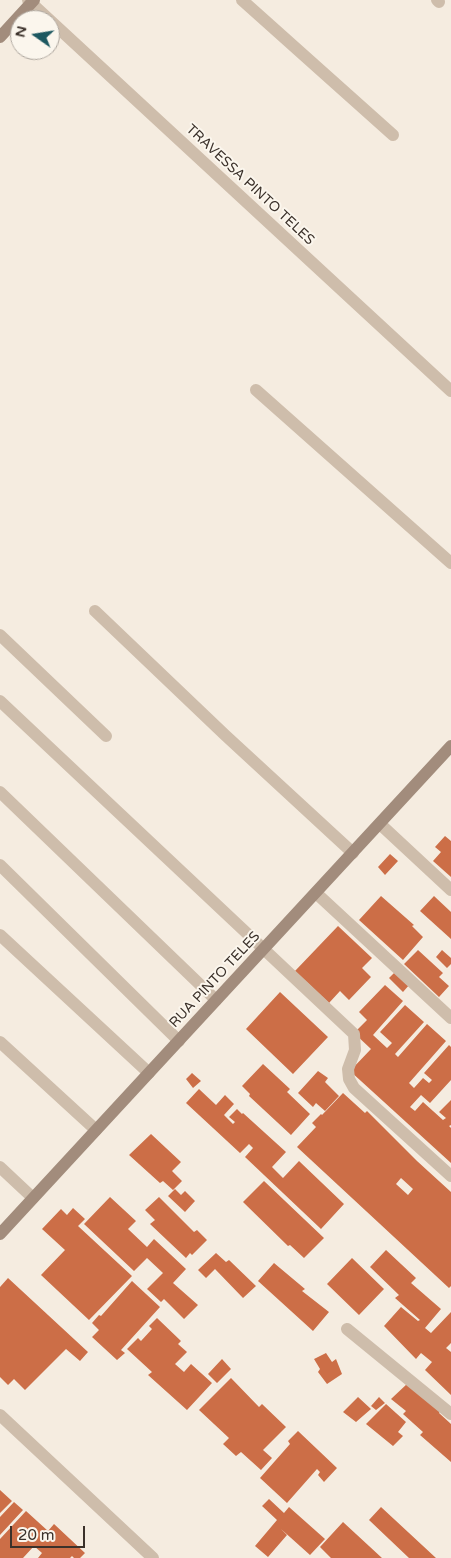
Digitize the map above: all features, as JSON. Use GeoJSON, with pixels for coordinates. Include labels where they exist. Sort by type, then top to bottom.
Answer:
{"type":"FeatureCollection","features":[{"type":"Feature","properties":{"kind":"street"},"geometry":{"type":"LineString","coordinates":[[242,0],[393,135]]}},
{"type":"Feature","properties":{"kind":"street"},"geometry":{"type":"LineString","coordinates":[[0,37],[31,1]]}},
{"type":"Feature","properties":{"kind":"street","name":"TRAVESSA PINTO TELES"},"geometry":{"type":"LineString","coordinates":[[31,1],[451,391]]}},
{"type":"Feature","properties":{"kind":"street"},"geometry":{"type":"LineString","coordinates":[[256,390],[451,563]]}},
{"type":"Feature","properties":{"kind":"street"},"geometry":{"type":"LineString","coordinates":[[95,611],[225,735],[353,852]]}},
{"type":"Feature","properties":{"kind":"street"},"geometry":{"type":"LineString","coordinates":[[0,635],[106,736]]}},
{"type":"Feature","properties":{"kind":"street"},"geometry":{"type":"LineString","coordinates":[[0,701],[354,1034],[355,1050],[348,1069],[349,1079],[354,1088],[451,1176]]}},
{"type":"Feature","properties":{"kind":"street","name":"RUA PINTO TELES"},"geometry":{"type":"LineString","coordinates":[[0,1234],[451,746]]}},
{"type":"Feature","properties":{"kind":"street"},"geometry":{"type":"LineString","coordinates":[[0,792],[216,1000]]}},
{"type":"Feature","properties":{"kind":"street"},"geometry":{"type":"LineString","coordinates":[[380,824],[451,890]]}},
{"type":"Feature","properties":{"kind":"street"},"geometry":{"type":"LineString","coordinates":[[0,865],[179,1041]]}},
{"type":"Feature","properties":{"kind":"street"},"geometry":{"type":"LineString","coordinates":[[316,893],[451,1018]]}},
{"type":"Feature","properties":{"kind":"street"},"geometry":{"type":"LineString","coordinates":[[0,936],[149,1073]]}},
{"type":"Feature","properties":{"kind":"street"},"geometry":{"type":"LineString","coordinates":[[0,1042],[96,1130]]}},
{"type":"Feature","properties":{"kind":"street"},"geometry":{"type":"LineString","coordinates":[[0,1167],[33,1198]]}},
{"type":"Feature","properties":{"kind":"street"},"geometry":{"type":"LineString","coordinates":[[347,1329],[451,1414]]}},
{"type":"Feature","properties":{"kind":"street"},"geometry":{"type":"LineString","coordinates":[[0,1415],[153,1558]]}},
{"type":"Feature","properties":{"kind":"building"},"geometry":{"type":"Polygon","coordinates":[[[445,836],[451,841],[451,877],[433,861],[441,852],[435,847],[445,836]]]}},
{"type":"Feature","properties":{"kind":"building"},"geometry":{"type":"Polygon","coordinates":[[[390,854],[398,861],[385,875],[378,867],[390,854]]]}},
{"type":"Feature","properties":{"kind":"building"},"geometry":{"type":"Polygon","coordinates":[[[381,896],[414,925],[412,926],[423,937],[403,960],[359,920],[381,896]]]}},
{"type":"Feature","properties":{"kind":"building"},"geometry":{"type":"Polygon","coordinates":[[[434,896],[451,912],[451,939],[420,911],[434,896]]]}},
{"type":"Feature","properties":{"kind":"building"},"geometry":{"type":"Polygon","coordinates":[[[338,926],[372,958],[362,968],[371,977],[349,1000],[340,991],[329,1003],[295,971],[338,926]]]}},
{"type":"Feature","properties":{"kind":"building"},"geometry":{"type":"Polygon","coordinates":[[[418,950],[443,973],[439,977],[449,986],[439,997],[404,964],[418,950]]]}},
{"type":"Feature","properties":{"kind":"building"},"geometry":{"type":"Polygon","coordinates":[[[442,950],[451,958],[451,964],[447,968],[436,957],[442,950]]]}},
{"type":"Feature","properties":{"kind":"building"},"geometry":{"type":"Polygon","coordinates":[[[396,971],[410,984],[403,992],[389,978],[396,971]]]}},
{"type":"Feature","properties":{"kind":"building"},"geometry":{"type":"Polygon","coordinates":[[[385,985],[403,1001],[373,1035],[387,1048],[392,1043],[380,1032],[405,1005],[424,1022],[395,1054],[398,1057],[427,1024],[446,1041],[409,1083],[414,1088],[423,1078],[429,1083],[432,1080],[424,1073],[449,1045],[451,1047],[451,1080],[430,1103],[421,1095],[410,1107],[415,1111],[423,1102],[443,1120],[446,1118],[439,1112],[451,1100],[451,1125],[449,1126],[451,1128],[451,1163],[350,1071],[371,1049],[354,1033],[367,1020],[359,1012],[385,985]]]}},
{"type":"Feature","properties":{"kind":"building"},"geometry":{"type":"Polygon","coordinates":[[[280,992],[328,1037],[293,1074],[246,1029],[280,992]]]}},
{"type":"Feature","properties":{"kind":"building"},"geometry":{"type":"Polygon","coordinates":[[[263,1064],[290,1089],[287,1092],[310,1114],[291,1135],[249,1096],[250,1094],[242,1086],[263,1064]]]}},
{"type":"Feature","properties":{"kind":"building"},"geometry":{"type":"Polygon","coordinates":[[[318,1071],[328,1078],[325,1082],[339,1096],[325,1111],[316,1103],[313,1107],[298,1093],[318,1071]]]}},
{"type":"Feature","properties":{"kind":"building"},"geometry":{"type":"Polygon","coordinates":[[[192,1073],[201,1081],[193,1088],[186,1079],[192,1073]]]}},
{"type":"Feature","properties":{"kind":"building"},"geometry":{"type":"Polygon","coordinates":[[[199,1089],[216,1105],[225,1095],[234,1104],[224,1115],[233,1124],[235,1122],[229,1117],[237,1109],[286,1152],[272,1167],[283,1178],[299,1161],[344,1204],[321,1229],[245,1157],[253,1148],[249,1144],[240,1153],[186,1103],[199,1089]]]}},
{"type":"Feature","properties":{"kind":"building"},"geometry":{"type":"Polygon","coordinates":[[[343,1093],[365,1113],[367,1111],[451,1192],[451,1286],[449,1288],[297,1147],[316,1127],[312,1123],[343,1093]],[[401,1178],[396,1184],[408,1195],[413,1189],[401,1178]]]}},
{"type":"Feature","properties":{"kind":"building"},"geometry":{"type":"Polygon","coordinates":[[[151,1134],[181,1162],[172,1171],[182,1181],[173,1190],[163,1181],[160,1183],[129,1155],[151,1134]]]}},
{"type":"Feature","properties":{"kind":"building"},"geometry":{"type":"Polygon","coordinates":[[[264,1181],[324,1238],[304,1258],[290,1245],[288,1246],[243,1202],[264,1181]]]}},
{"type":"Feature","properties":{"kind":"building"},"geometry":{"type":"Polygon","coordinates":[[[175,1189],[181,1195],[185,1191],[195,1201],[185,1212],[168,1196],[175,1189]]]}},
{"type":"Feature","properties":{"kind":"building"},"geometry":{"type":"Polygon","coordinates":[[[110,1197],[136,1221],[128,1229],[147,1247],[154,1239],[186,1269],[173,1283],[198,1305],[184,1319],[164,1299],[161,1302],[147,1289],[163,1273],[147,1258],[134,1271],[84,1224],[110,1197]]]}},
{"type":"Feature","properties":{"kind":"building"},"geometry":{"type":"Polygon","coordinates":[[[159,1197],[194,1232],[197,1230],[207,1240],[192,1255],[190,1253],[186,1258],[150,1224],[155,1220],[145,1210],[159,1197]]]}},
{"type":"Feature","properties":{"kind":"building"},"geometry":{"type":"Polygon","coordinates":[[[73,1208],[85,1219],[78,1226],[132,1276],[89,1320],[41,1275],[65,1250],[42,1229],[61,1209],[67,1215],[73,1208]]]}},
{"type":"Feature","properties":{"kind":"building"},"geometry":{"type":"Polygon","coordinates":[[[386,1250],[416,1278],[411,1283],[441,1309],[425,1328],[431,1333],[451,1312],[451,1343],[446,1348],[451,1352],[451,1395],[425,1370],[432,1362],[421,1353],[416,1359],[384,1326],[401,1307],[418,1321],[420,1320],[395,1298],[399,1295],[370,1267],[386,1250]]]}},
{"type":"Feature","properties":{"kind":"building"},"geometry":{"type":"Polygon","coordinates":[[[216,1253],[226,1262],[229,1260],[256,1286],[243,1298],[215,1269],[206,1278],[198,1270],[216,1253]]]}},
{"type":"Feature","properties":{"kind":"building"},"geometry":{"type":"Polygon","coordinates":[[[352,1258],[384,1289],[359,1315],[327,1284],[352,1258]]]}},
{"type":"Feature","properties":{"kind":"building"},"geometry":{"type":"Polygon","coordinates":[[[274,1263],[305,1289],[302,1291],[329,1312],[313,1331],[258,1281],[274,1263]]]}},
{"type":"Feature","properties":{"kind":"building"},"geometry":{"type":"Polygon","coordinates":[[[8,1278],[88,1352],[80,1361],[66,1349],[25,1390],[14,1379],[8,1385],[0,1377],[0,1287],[8,1278]]]}},
{"type":"Feature","properties":{"kind":"building"},"geometry":{"type":"Polygon","coordinates":[[[132,1281],[160,1307],[121,1350],[125,1353],[117,1360],[92,1337],[99,1330],[92,1323],[99,1315],[101,1316],[132,1281]]]}},
{"type":"Feature","properties":{"kind":"building"},"geometry":{"type":"Polygon","coordinates":[[[157,1318],[181,1341],[178,1344],[187,1352],[175,1364],[184,1372],[191,1364],[212,1383],[187,1410],[148,1375],[152,1372],[127,1349],[138,1338],[141,1341],[152,1329],[149,1326],[157,1318]]]}},
{"type":"Feature","properties":{"kind":"building"},"geometry":{"type":"Polygon","coordinates":[[[326,1353],[332,1362],[336,1359],[342,1374],[327,1384],[318,1372],[320,1369],[314,1359],[326,1353]]]}},
{"type":"Feature","properties":{"kind":"building"},"geometry":{"type":"Polygon","coordinates":[[[222,1359],[231,1369],[217,1383],[208,1374],[222,1359]]]}},
{"type":"Feature","properties":{"kind":"building"},"geometry":{"type":"Polygon","coordinates":[[[231,1378],[259,1407],[262,1404],[286,1427],[263,1450],[272,1458],[261,1470],[241,1452],[236,1456],[223,1444],[229,1438],[199,1410],[231,1378]]]}},
{"type":"Feature","properties":{"kind":"building"},"geometry":{"type":"Polygon","coordinates":[[[408,1383],[440,1411],[439,1413],[451,1424],[451,1462],[420,1435],[423,1432],[403,1414],[406,1411],[391,1399],[408,1383]]]}},
{"type":"Feature","properties":{"kind":"building"},"geometry":{"type":"Polygon","coordinates":[[[358,1397],[371,1409],[356,1422],[343,1412],[358,1397]]]}},
{"type":"Feature","properties":{"kind":"building"},"geometry":{"type":"Polygon","coordinates":[[[379,1397],[385,1403],[376,1410],[371,1406],[379,1397]]]}},
{"type":"Feature","properties":{"kind":"building"},"geometry":{"type":"Polygon","coordinates":[[[386,1404],[406,1422],[398,1432],[403,1436],[393,1446],[366,1424],[386,1404]]]}},
{"type":"Feature","properties":{"kind":"building"},"geometry":{"type":"Polygon","coordinates":[[[298,1431],[337,1468],[324,1482],[318,1475],[320,1472],[317,1469],[287,1503],[260,1478],[290,1444],[288,1441],[298,1431]]]}},
{"type":"Feature","properties":{"kind":"building"},"geometry":{"type":"Polygon","coordinates":[[[0,1490],[12,1501],[0,1513],[0,1490]]]}},
{"type":"Feature","properties":{"kind":"building"},"geometry":{"type":"Polygon","coordinates":[[[269,1499],[284,1513],[289,1507],[325,1539],[310,1555],[281,1529],[287,1535],[268,1557],[255,1546],[277,1520],[262,1506],[269,1499]]]}},
{"type":"Feature","properties":{"kind":"building"},"geometry":{"type":"Polygon","coordinates":[[[14,1502],[23,1510],[0,1535],[0,1517],[14,1502]]]}},
{"type":"Feature","properties":{"kind":"building"},"geometry":{"type":"Polygon","coordinates":[[[381,1507],[436,1558],[409,1558],[369,1520],[381,1507]]]}},
{"type":"Feature","properties":{"kind":"building"},"geometry":{"type":"Polygon","coordinates":[[[26,1511],[48,1531],[54,1524],[85,1553],[80,1558],[72,1556],[70,1558],[38,1558],[42,1553],[34,1546],[23,1558],[0,1558],[0,1539],[26,1511]]]}},
{"type":"Feature","properties":{"kind":"building"},"geometry":{"type":"Polygon","coordinates":[[[343,1522],[382,1558],[331,1558],[320,1547],[343,1522]]]}}]}
